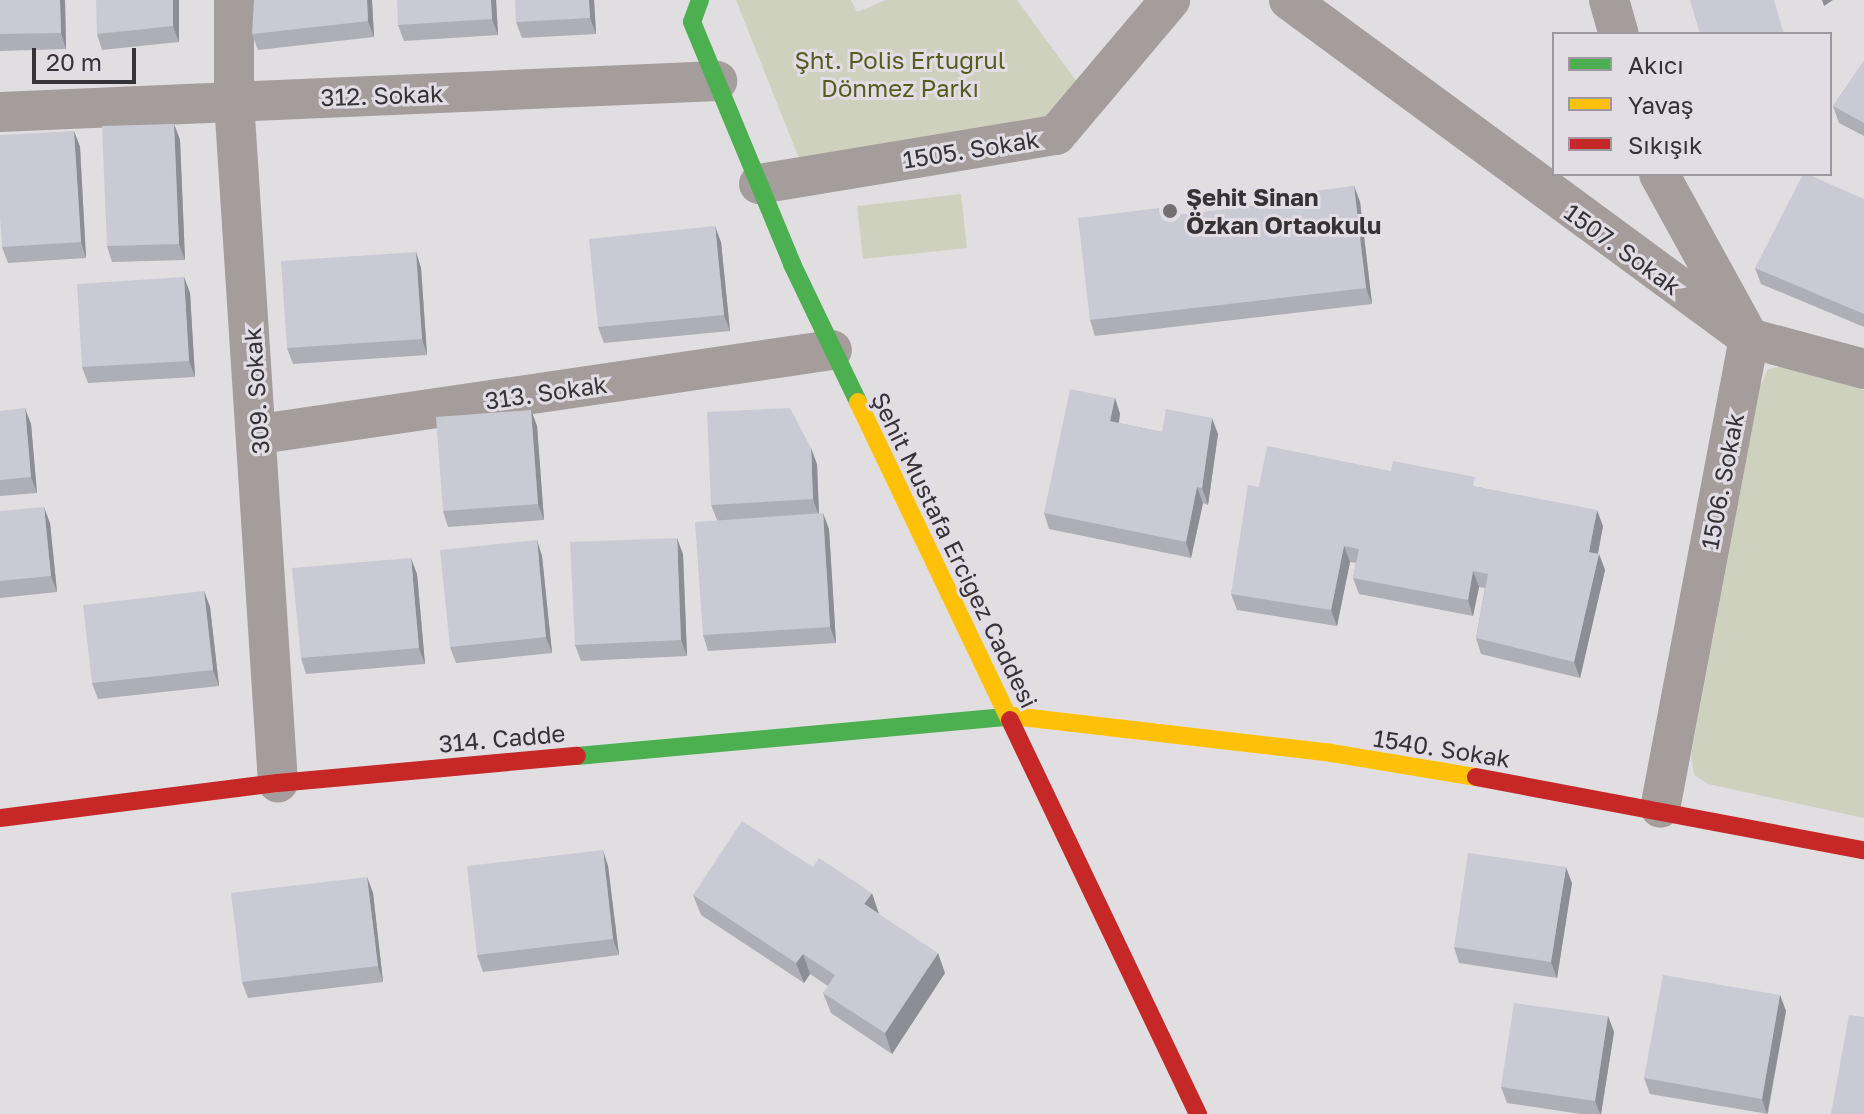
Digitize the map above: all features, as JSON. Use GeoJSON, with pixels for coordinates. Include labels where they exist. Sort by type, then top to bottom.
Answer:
{"type":"FeatureCollection","features":[{"type":"Feature","properties":{"kind":"street","name":"309. Sokak"},"geometry":{"type":"LineString","coordinates":[[234,0],[234,101],[260,434],[278,783]]}},
{"type":"Feature","properties":{"kind":"street","name":"Şehit Mustafa Ercigez Caddesi"},"geometry":{"type":"LineString","coordinates":[[700,0],[692,22],[832,350],[1198,1114]]}},
{"type":"Feature","properties":{"kind":"street","name":"1505. Sokak"},"geometry":{"type":"LineString","coordinates":[[759,184],[1056,135],[1170,0]]}},
{"type":"Feature","properties":{"kind":"street","name":"1507. Sokak"},"geometry":{"type":"LineString","coordinates":[[1289,0],[1639,262],[1749,338],[1864,369]]}},
{"type":"Feature","properties":{"kind":"street"},"geometry":{"type":"LineString","coordinates":[[1609,0],[1618,32]]}},
{"type":"Feature","properties":{"kind":"street","name":"312. Sokak"},"geometry":{"type":"LineString","coordinates":[[0,112],[717,81]]}},
{"type":"Feature","properties":{"kind":"street"},"geometry":{"type":"LineString","coordinates":[[1660,176],[1749,338]]}},
{"type":"Feature","properties":{"kind":"street","name":"1506. Sokak"},"geometry":{"type":"LineString","coordinates":[[1660,808],[1749,338]]}},
{"type":"Feature","properties":{"kind":"street","name":"313. Sokak"},"geometry":{"type":"LineString","coordinates":[[260,434],[832,350]]}},
{"type":"Feature","properties":{"kind":"street","name":"1540. Sokak"},"geometry":{"type":"LineString","coordinates":[[1009,716],[1331,753],[1660,808],[1864,850]]}},
{"type":"Feature","properties":{"kind":"street","name":"314. Cadde"},"geometry":{"type":"LineString","coordinates":[[0,818],[278,783],[1009,716]]}},
{"type":"Feature","properties":{"kind":"green space","name":"Şht. Polis Ertuğrul Dönmez Parkı"},"geometry":{"type":"Polygon","coordinates":[[[736,0],[851,0],[857,12],[886,0],[1017,0],[1077,82],[1050,121],[802,166],[736,0]]]}},
{"type":"Feature","properties":{"kind":"green space"},"geometry":{"type":"Polygon","coordinates":[[[961,194],[967,248],[863,259],[857,206],[961,194]]]}},
{"type":"Feature","properties":{"kind":"green space"},"geometry":{"type":"Polygon","coordinates":[[[1786,366],[1864,390],[1864,818],[1708,784],[1694,775],[1691,755],[1760,387],[1768,369],[1786,366]]]}},
{"type":"Feature","properties":{"kind":"building"},"geometry":{"type":"Polygon","coordinates":[[[0,0],[60,0],[61,33],[0,34],[0,0]]]}},
{"type":"Feature","properties":{"kind":"building"},"geometry":{"type":"Polygon","coordinates":[[[96,0],[173,0],[173,26],[97,34],[96,0]]]}},
{"type":"Feature","properties":{"kind":"building"},"geometry":{"type":"Polygon","coordinates":[[[254,0],[367,0],[368,21],[252,34],[254,0]]]}},
{"type":"Feature","properties":{"kind":"building"},"geometry":{"type":"Polygon","coordinates":[[[397,0],[491,0],[492,19],[398,25],[397,0]]]}},
{"type":"Feature","properties":{"kind":"building"},"geometry":{"type":"Polygon","coordinates":[[[515,0],[589,0],[590,18],[516,22],[515,0]]]}},
{"type":"Feature","properties":{"kind":"building"},"geometry":{"type":"Polygon","coordinates":[[[1690,0],[1774,0],[1783,32],[1699,32],[1690,0]]]}},
{"type":"Feature","properties":{"kind":"building"},"geometry":{"type":"Polygon","coordinates":[[[1864,61],[1864,123],[1833,106],[1864,61]]]}},
{"type":"Feature","properties":{"kind":"building"},"geometry":{"type":"Polygon","coordinates":[[[174,124],[179,244],[107,246],[102,126],[174,124]]]}},
{"type":"Feature","properties":{"kind":"building"},"geometry":{"type":"Polygon","coordinates":[[[74,131],[81,242],[2,247],[0,135],[74,131]]]}},
{"type":"Feature","properties":{"kind":"building"},"geometry":{"type":"Polygon","coordinates":[[[1802,176],[1812,176],[1864,199],[1864,314],[1755,268],[1802,176]]]}},
{"type":"Feature","properties":{"kind":"building"},"geometry":{"type":"Polygon","coordinates":[[[1354,186],[1366,288],[1090,320],[1078,218],[1159,208],[1160,217],[1264,205],[1263,197],[1354,186]]]}},
{"type":"Feature","properties":{"kind":"building"},"geometry":{"type":"Polygon","coordinates":[[[715,226],[724,315],[598,327],[589,239],[715,226]]]}},
{"type":"Feature","properties":{"kind":"building"},"geometry":{"type":"Polygon","coordinates":[[[416,252],[422,339],[287,348],[281,261],[416,252]]]}},
{"type":"Feature","properties":{"kind":"building"},"geometry":{"type":"Polygon","coordinates":[[[184,277],[189,361],[82,367],[77,284],[184,277]]]}},
{"type":"Feature","properties":{"kind":"building"},"geometry":{"type":"Polygon","coordinates":[[[1070,389],[1115,398],[1110,421],[1162,432],[1166,409],[1212,418],[1202,488],[1197,487],[1186,542],[1044,513],[1070,389]]]}},
{"type":"Feature","properties":{"kind":"building"},"geometry":{"type":"Polygon","coordinates":[[[25,408],[31,477],[0,480],[0,411],[25,408]]]}},
{"type":"Feature","properties":{"kind":"building"},"geometry":{"type":"Polygon","coordinates":[[[790,408],[811,448],[813,499],[711,505],[707,412],[790,408]]]}},
{"type":"Feature","properties":{"kind":"building"},"geometry":{"type":"Polygon","coordinates":[[[531,410],[538,504],[443,511],[436,417],[531,410]]]}},
{"type":"Feature","properties":{"kind":"building"},"geometry":{"type":"Polygon","coordinates":[[[1267,446],[1391,471],[1393,461],[1475,477],[1473,486],[1597,510],[1589,552],[1599,554],[1574,662],[1476,638],[1488,574],[1473,571],[1468,600],[1353,578],[1359,549],[1344,546],[1331,610],[1231,594],[1248,485],[1259,487],[1267,446]]]}},
{"type":"Feature","properties":{"kind":"building"},"geometry":{"type":"Polygon","coordinates":[[[44,507],[51,576],[0,581],[0,511],[44,507]]]}},
{"type":"Feature","properties":{"kind":"building"},"geometry":{"type":"Polygon","coordinates":[[[823,513],[830,627],[703,635],[695,522],[823,513]]]}},
{"type":"Feature","properties":{"kind":"building"},"geometry":{"type":"Polygon","coordinates":[[[677,538],[681,640],[575,645],[570,542],[677,538]]]}},
{"type":"Feature","properties":{"kind":"building"},"geometry":{"type":"Polygon","coordinates":[[[537,540],[546,637],[450,647],[440,550],[537,540]]]}},
{"type":"Feature","properties":{"kind":"building"},"geometry":{"type":"Polygon","coordinates":[[[411,558],[419,648],[301,658],[292,568],[411,558]]]}},
{"type":"Feature","properties":{"kind":"building"},"geometry":{"type":"Polygon","coordinates":[[[204,591],[213,670],[92,683],[83,605],[204,591]]]}},
{"type":"Feature","properties":{"kind":"building"},"geometry":{"type":"Polygon","coordinates":[[[742,821],[813,867],[819,858],[872,893],[864,904],[938,953],[885,1033],[823,993],[835,975],[803,954],[796,963],[693,895],[742,821]]]}},
{"type":"Feature","properties":{"kind":"building"},"geometry":{"type":"Polygon","coordinates":[[[603,850],[613,939],[477,955],[467,866],[603,850]]]}},
{"type":"Feature","properties":{"kind":"building"},"geometry":{"type":"Polygon","coordinates":[[[1468,853],[1566,867],[1551,962],[1454,947],[1468,853]]]}},
{"type":"Feature","properties":{"kind":"building"},"geometry":{"type":"Polygon","coordinates":[[[367,877],[378,966],[242,982],[231,893],[367,877]]]}},
{"type":"Feature","properties":{"kind":"building"},"geometry":{"type":"Polygon","coordinates":[[[1663,975],[1780,995],[1762,1099],[1644,1078],[1663,975]]]}},
{"type":"Feature","properties":{"kind":"building"},"geometry":{"type":"Polygon","coordinates":[[[1514,1003],[1608,1016],[1595,1101],[1501,1087],[1514,1003]]]}},
{"type":"Feature","properties":{"kind":"building"},"geometry":{"type":"Polygon","coordinates":[[[1849,1015],[1864,1017],[1864,1114],[1831,1114],[1849,1015]]]}},
{"type":"Feature","properties":{"kind":"traffic: fast"},"geometry":{"type":"LineString","coordinates":[[700,0],[692,22],[792,264],[858,402]]}},
{"type":"Feature","properties":{"kind":"traffic: fast"},"geometry":{"type":"LineString","coordinates":[[577,756],[1013,716]]}},
{"type":"Feature","properties":{"kind":"traffic: slow"},"geometry":{"type":"LineString","coordinates":[[858,402],[1010,720]]}},
{"type":"Feature","properties":{"kind":"traffic: slow"},"geometry":{"type":"LineString","coordinates":[[1013,716],[1331,753],[1476,777]]}},
{"type":"Feature","properties":{"kind":"traffic: jam"},"geometry":{"type":"LineString","coordinates":[[1010,720],[1198,1114]]}},
{"type":"Feature","properties":{"kind":"traffic: jam"},"geometry":{"type":"LineString","coordinates":[[0,818],[278,783],[577,756]]}},
{"type":"Feature","properties":{"kind":"traffic: jam"},"geometry":{"type":"LineString","coordinates":[[1476,777],[1864,850]]}},
{"type":"Feature","properties":{"kind":"place","name":"Şehit Sinan Özkan Ortaokulu"},"geometry":{"type":"Point","coordinates":[1170,211]}}]}
